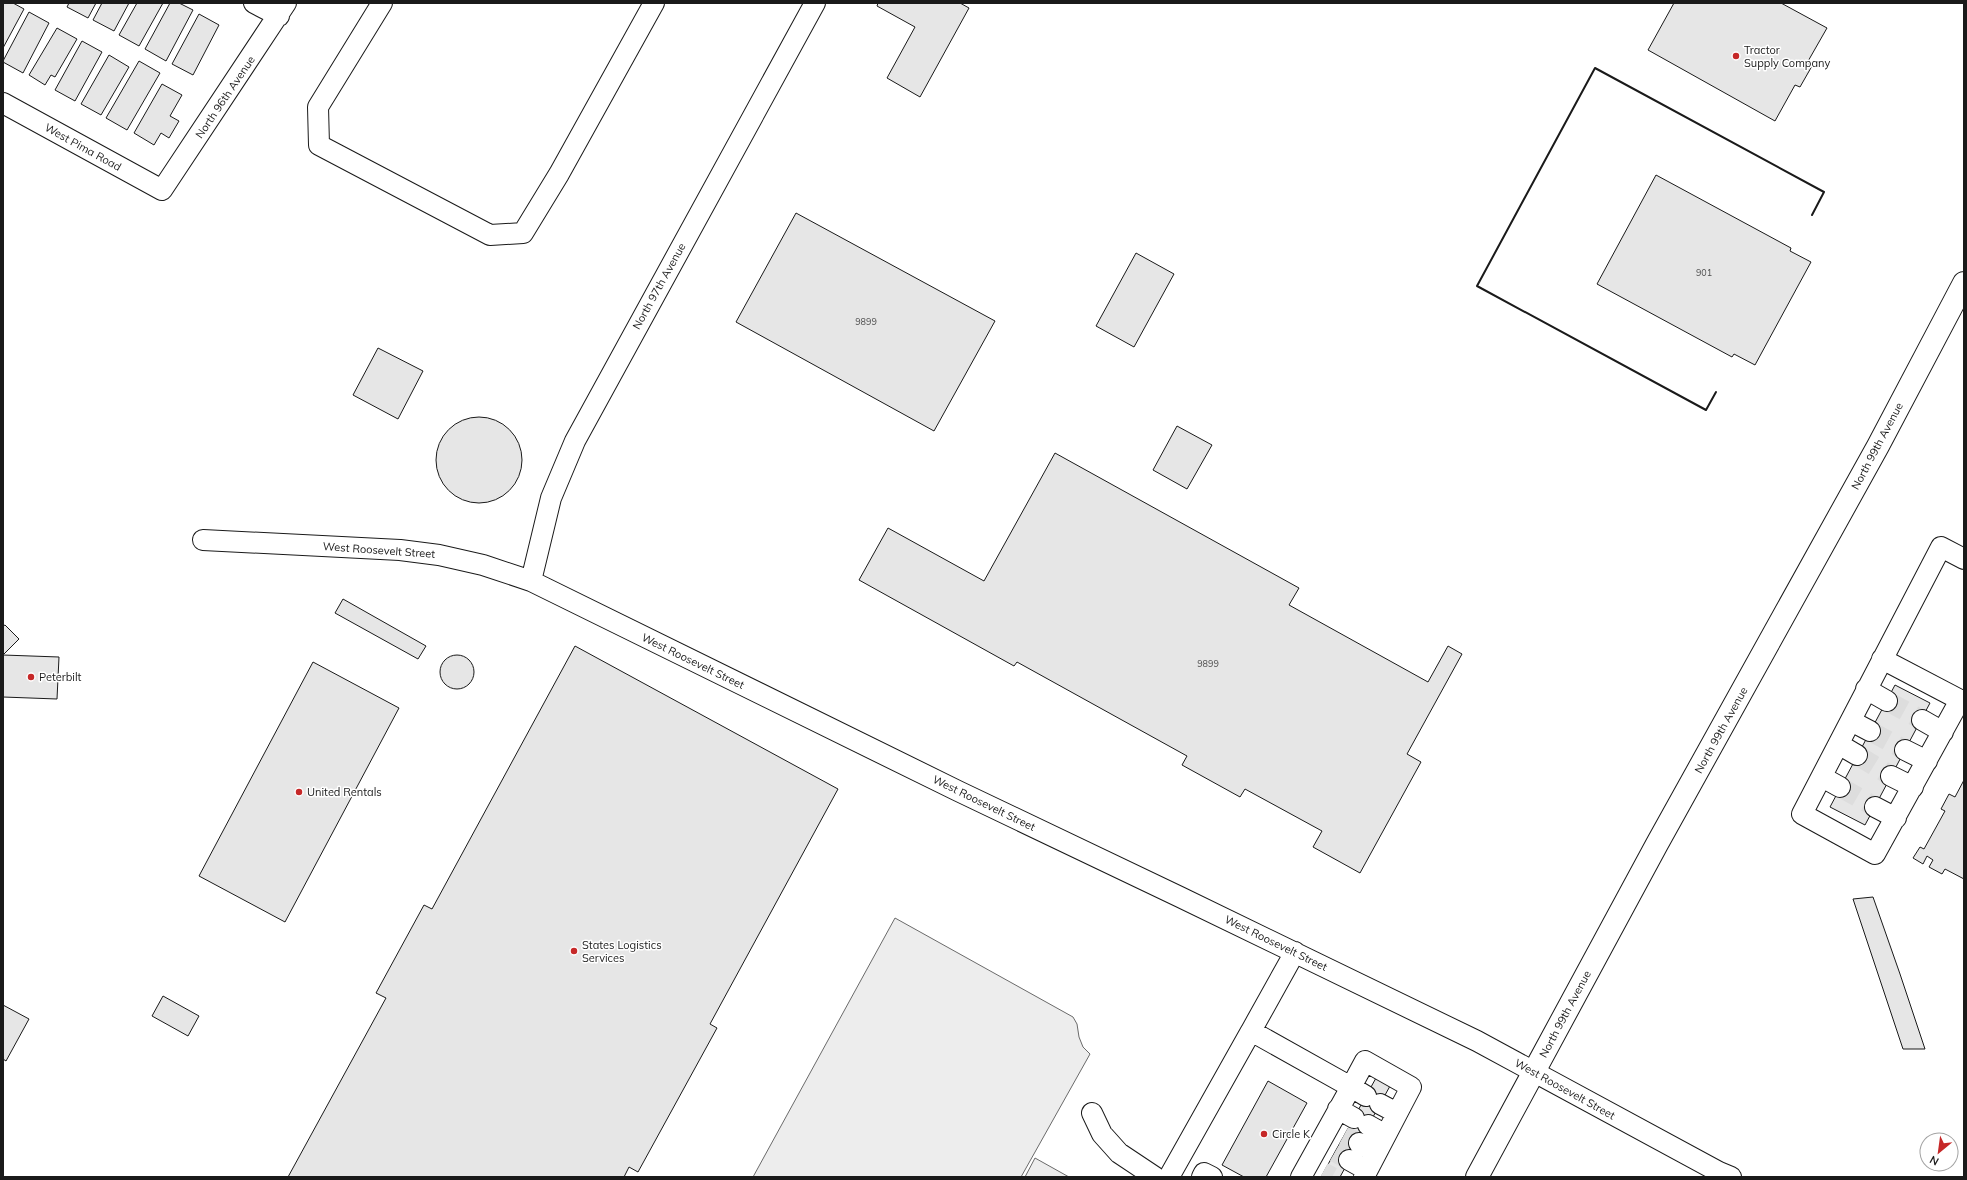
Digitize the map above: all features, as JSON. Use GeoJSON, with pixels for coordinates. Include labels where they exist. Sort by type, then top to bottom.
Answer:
{"type":"FeatureCollection","features":[{"type":"Feature","properties":{"kind":"main road","name":"North 99th Avenue"},"geometry":{"type":"LineString","coordinates":[[1478,1177],[1657,844],[1874,452],[1964,283]]}},
{"type":"Feature","properties":{"kind":"street"},"geometry":{"type":"LineString","coordinates":[[254,3],[283,10]]}},
{"type":"Feature","properties":{"kind":"street"},"geometry":{"type":"LineString","coordinates":[[382,3],[318,106],[319,145],[490,235],[523,233],[559,174],[654,3]]}},
{"type":"Feature","properties":{"kind":"street","name":"North 97th Avenue"},"geometry":{"type":"LineString","coordinates":[[531,581],[551,498],[574,441],[815,3]]}},
{"type":"Feature","properties":{"kind":"street","name":"North 96th Avenue"},"geometry":{"type":"LineString","coordinates":[[162,190],[283,10]]}},
{"type":"Feature","properties":{"kind":"street","name":"West Pima Road"},"geometry":{"type":"LineString","coordinates":[[3,103],[162,190]]}},
{"type":"Feature","properties":{"kind":"street","name":"West Roosevelt Street"},"geometry":{"type":"LineString","coordinates":[[203,540],[400,550],[431,554],[483,565],[531,581],[958,791],[1477,1041],[1719,1172],[1732,1177]]}},
{"type":"Feature","properties":{"kind":"street"},"geometry":{"type":"LineString","coordinates":[[1882,659],[1963,703],[1943,732],[1875,854],[1802,814],[1840,745],[1866,689],[1941,547],[1964,559]]}},
{"type":"Feature","properties":{"kind":"street"},"geometry":{"type":"LineString","coordinates":[[1866,689],[1887,700]]}},
{"type":"Feature","properties":{"kind":"street"},"geometry":{"type":"LineString","coordinates":[[1922,720],[1943,732]]}},
{"type":"Feature","properties":{"kind":"street"},"geometry":{"type":"LineString","coordinates":[[1851,721],[1870,731]]}},
{"type":"Feature","properties":{"kind":"street"},"geometry":{"type":"LineString","coordinates":[[1840,745],[1857,756]]}},
{"type":"Feature","properties":{"kind":"street"},"geometry":{"type":"LineString","coordinates":[[1905,750],[1927,761]]}},
{"type":"Feature","properties":{"kind":"street"},"geometry":{"type":"LineString","coordinates":[[1891,776],[1912,787]]}},
{"type":"Feature","properties":{"kind":"street"},"geometry":{"type":"LineString","coordinates":[[1822,778],[1840,787]]}},
{"type":"Feature","properties":{"kind":"street"},"geometry":{"type":"LineString","coordinates":[[1875,807],[1896,818]]}},
{"type":"Feature","properties":{"kind":"street"},"geometry":{"type":"LineString","coordinates":[[1169,1177],[1295,952]]}},
{"type":"Feature","properties":{"kind":"street"},"geometry":{"type":"LineString","coordinates":[[1251,1031],[1374,1100]]}},
{"type":"Feature","properties":{"kind":"street"},"geometry":{"type":"LineString","coordinates":[[1311,1171],[1334,1152],[1353,1117],[1374,1100]]}},
{"type":"Feature","properties":{"kind":"street"},"geometry":{"type":"LineString","coordinates":[[1334,1152],[1366,1173],[1381,1143],[1374,1100]]}},
{"type":"Feature","properties":{"kind":"street"},"geometry":{"type":"LineString","coordinates":[[1092,1113],[1102,1134],[1119,1153],[1155,1177]]}},
{"type":"Feature","properties":{"kind":"street"},"geometry":{"type":"LineString","coordinates":[[1353,1117],[1381,1143]]}},
{"type":"Feature","properties":{"kind":"street"},"geometry":{"type":"LineString","coordinates":[[1344,1135],[1381,1143]]}},
{"type":"Feature","properties":{"kind":"street"},"geometry":{"type":"LineString","coordinates":[[1202,1177],[1204,1173],[1212,1177]]}},
{"type":"Feature","properties":{"kind":"shaded area"},"geometry":{"type":"Polygon","coordinates":[[[895,918],[1073,1017],[1077,1024],[1079,1037],[1083,1047],[1090,1054],[1021,1177],[753,1177],[895,918]]]}},
{"type":"Feature","properties":{"kind":"shaded area"},"geometry":{"type":"Polygon","coordinates":[[[1035,1158],[1069,1177],[1025,1177],[1035,1158]]]}},
{"type":"Feature","properties":{"kind":"building"},"geometry":{"type":"Polygon","coordinates":[[[3,3],[13,3],[24,9],[3,48],[3,3]]]}},
{"type":"Feature","properties":{"kind":"building"},"geometry":{"type":"Polygon","coordinates":[[[69,3],[96,3],[88,18],[67,7],[69,3]]]}},
{"type":"Feature","properties":{"kind":"building"},"geometry":{"type":"Polygon","coordinates":[[[102,3],[129,3],[114,31],[93,20],[102,3]]]}},
{"type":"Feature","properties":{"kind":"building"},"geometry":{"type":"Polygon","coordinates":[[[137,3],[163,3],[139,46],[119,35],[137,3]]]}},
{"type":"Feature","properties":{"kind":"building"},"geometry":{"type":"Polygon","coordinates":[[[170,3],[179,3],[193,10],[166,61],[145,49],[170,3]]]}},
{"type":"Feature","properties":{"kind":"building"},"geometry":{"type":"Polygon","coordinates":[[[878,3],[960,3],[969,8],[920,97],[887,78],[915,27],[877,6],[878,3]]]}},
{"type":"Feature","properties":{"kind":"building","name":"Tractor Supply Company"},"geometry":{"type":"Polygon","coordinates":[[[1674,3],[1781,3],[1827,28],[1807,63],[1812,66],[1800,87],[1795,85],[1775,121],[1648,50],[1674,3]]]}},
{"type":"Feature","properties":{"kind":"building"},"geometry":{"type":"Polygon","coordinates":[[[29,12],[49,23],[23,73],[3,61],[29,12]]]}},
{"type":"Feature","properties":{"kind":"building"},"geometry":{"type":"Polygon","coordinates":[[[199,14],[219,25],[193,75],[172,64],[199,14]]]}},
{"type":"Feature","properties":{"kind":"building"},"geometry":{"type":"Polygon","coordinates":[[[57,28],[77,39],[55,77],[51,75],[45,85],[29,75],[57,28]]]}},
{"type":"Feature","properties":{"kind":"building"},"geometry":{"type":"Polygon","coordinates":[[[82,41],[102,52],[75,101],[55,90],[82,41]]]}},
{"type":"Feature","properties":{"kind":"building"},"geometry":{"type":"Polygon","coordinates":[[[109,55],[129,67],[101,115],[81,104],[109,55]]]}},
{"type":"Feature","properties":{"kind":"building"},"geometry":{"type":"Polygon","coordinates":[[[139,61],[160,73],[127,130],[106,118],[139,61]]]}},
{"type":"Feature","properties":{"kind":"building"},"geometry":{"type":"Polygon","coordinates":[[[162,84],[182,95],[170,116],[179,121],[169,138],[161,133],[154,145],[134,133],[162,84]]]}},
{"type":"Feature","properties":{"kind":"building"},"geometry":{"type":"Polygon","coordinates":[[[1656,175],[1791,248],[1790,251],[1811,262],[1755,365],[1734,354],[1732,357],[1597,284],[1656,175]]]}},
{"type":"Feature","properties":{"kind":"building"},"geometry":{"type":"Polygon","coordinates":[[[796,213],[995,321],[934,431],[736,322],[796,213]]]}},
{"type":"Feature","properties":{"kind":"building"},"geometry":{"type":"Polygon","coordinates":[[[1136,253],[1174,274],[1134,347],[1096,326],[1136,253]]]}},
{"type":"Feature","properties":{"kind":"building"},"geometry":{"type":"Polygon","coordinates":[[[378,348],[423,371],[398,419],[353,395],[378,348]]]}},
{"type":"Feature","properties":{"kind":"building"},"geometry":{"type":"Polygon","coordinates":[[[479,417],[496,420],[510,429],[519,443],[522,460],[519,477],[510,491],[496,500],[479,503],[462,500],[448,491],[439,477],[436,460],[439,443],[448,429],[462,420],[479,417]]]}},
{"type":"Feature","properties":{"kind":"building"},"geometry":{"type":"Polygon","coordinates":[[[1177,426],[1212,445],[1187,489],[1153,470],[1177,426]]]}},
{"type":"Feature","properties":{"kind":"building"},"geometry":{"type":"Polygon","coordinates":[[[1055,453],[1299,588],[1289,605],[1428,682],[1448,646],[1462,654],[1407,754],[1421,762],[1360,873],[1313,847],[1322,831],[1245,789],[1240,797],[1182,765],[1187,756],[1017,662],[1014,666],[859,580],[888,528],[984,581],[1055,453]]]}},
{"type":"Feature","properties":{"kind":"building"},"geometry":{"type":"Polygon","coordinates":[[[343,599],[426,646],[418,659],[335,613],[343,599]]]}},
{"type":"Feature","properties":{"kind":"building"},"geometry":{"type":"Polygon","coordinates":[[[5,625],[19,639],[3,655],[3,626],[5,625]]]}},
{"type":"Feature","properties":{"kind":"building","name":"States Logistics Services"},"geometry":{"type":"Polygon","coordinates":[[[575,646],[838,789],[710,1024],[717,1028],[638,1172],[629,1167],[624,1177],[288,1177],[386,998],[376,993],[424,905],[432,909],[575,646]]]}},
{"type":"Feature","properties":{"kind":"building","name":"Peterbilt"},"geometry":{"type":"Polygon","coordinates":[[[3,655],[59,657],[57,699],[3,697],[3,655]]]}},
{"type":"Feature","properties":{"kind":"building"},"geometry":{"type":"Polygon","coordinates":[[[454,655],[460,655],[464,656],[471,662],[474,672],[473,679],[467,686],[460,689],[454,689],[450,688],[443,682],[440,675],[440,669],[441,665],[447,658],[454,655]]]}},
{"type":"Feature","properties":{"kind":"building","name":"United Rentals"},"geometry":{"type":"Polygon","coordinates":[[[313,662],[399,708],[285,922],[199,876],[313,662]]]}},
{"type":"Feature","properties":{"kind":"building"},"geometry":{"type":"Polygon","coordinates":[[[1895,685],[1930,703],[1865,825],[1830,807],[1895,685]]]}},
{"type":"Feature","properties":{"kind":"building"},"geometry":{"type":"Polygon","coordinates":[[[1964,780],[1964,879],[1945,869],[1942,874],[1929,867],[1933,860],[1927,856],[1923,864],[1913,858],[1920,847],[1924,849],[1945,811],[1941,809],[1949,794],[1955,797],[1964,780]]]}},
{"type":"Feature","properties":{"kind":"building"},"geometry":{"type":"Polygon","coordinates":[[[1873,897],[1925,1049],[1903,1049],[1853,899],[1873,897]]]}},
{"type":"Feature","properties":{"kind":"building"},"geometry":{"type":"Polygon","coordinates":[[[163,996],[199,1016],[188,1036],[152,1016],[163,996]]]}},
{"type":"Feature","properties":{"kind":"building"},"geometry":{"type":"Polygon","coordinates":[[[3,1005],[29,1019],[6,1061],[3,1059],[3,1005]]]}},
{"type":"Feature","properties":{"kind":"building","name":"Circle K"},"geometry":{"type":"Polygon","coordinates":[[[1376,1078],[1390,1086],[1340,1177],[1321,1177],[1376,1078]]]}},
{"type":"Feature","properties":{"kind":"building","name":"Circle K"},"geometry":{"type":"Polygon","coordinates":[[[1268,1081],[1307,1103],[1266,1177],[1244,1177],[1222,1165],[1268,1081]]]}},
{"type":"Feature","properties":{"kind":"tunnel"},"geometry":{"type":"LineString","coordinates":[[1887,701],[1922,720]]}},
{"type":"Feature","properties":{"kind":"tunnel"},"geometry":{"type":"LineString","coordinates":[[1870,731],[1905,750]]}},
{"type":"Feature","properties":{"kind":"tunnel"},"geometry":{"type":"LineString","coordinates":[[1857,755],[1891,776]]}},
{"type":"Feature","properties":{"kind":"tunnel"},"geometry":{"type":"LineString","coordinates":[[1840,787],[1875,807]]}},
{"type":"Feature","properties":{"kind":"tunnel"},"geometry":{"type":"LineString","coordinates":[[1344,1135],[1359,1143]]}},
{"type":"Feature","properties":{"kind":"tunnel"},"geometry":{"type":"LineString","coordinates":[[1335,1152],[1349,1160]]}},
{"type":"Feature","properties":{"kind":"tunnel"},"geometry":{"type":"LineString","coordinates":[[1323,1172],[1332,1177]]}},
{"type":"Feature","properties":{"kind":"wall"},"geometry":{"type":"LineString","coordinates":[[1716,392],[1706,410],[1477,286],[1595,68],[1824,192],[1812,215]]}},
{"type":"Feature","properties":{"kind":"place","name":"Tractor Supply Company"},"geometry":{"type":"Point","coordinates":[1736,56]}},
{"type":"Feature","properties":{"kind":"place","name":"Peterbilt"},"geometry":{"type":"Point","coordinates":[31,677]}},
{"type":"Feature","properties":{"kind":"place","name":"United Rentals"},"geometry":{"type":"Point","coordinates":[299,792]}},
{"type":"Feature","properties":{"kind":"place","name":"States Logistics Services"},"geometry":{"type":"Point","coordinates":[574,951]}},
{"type":"Feature","properties":{"kind":"place","name":"Circle K"},"geometry":{"type":"Point","coordinates":[1264,1134]}}]}
